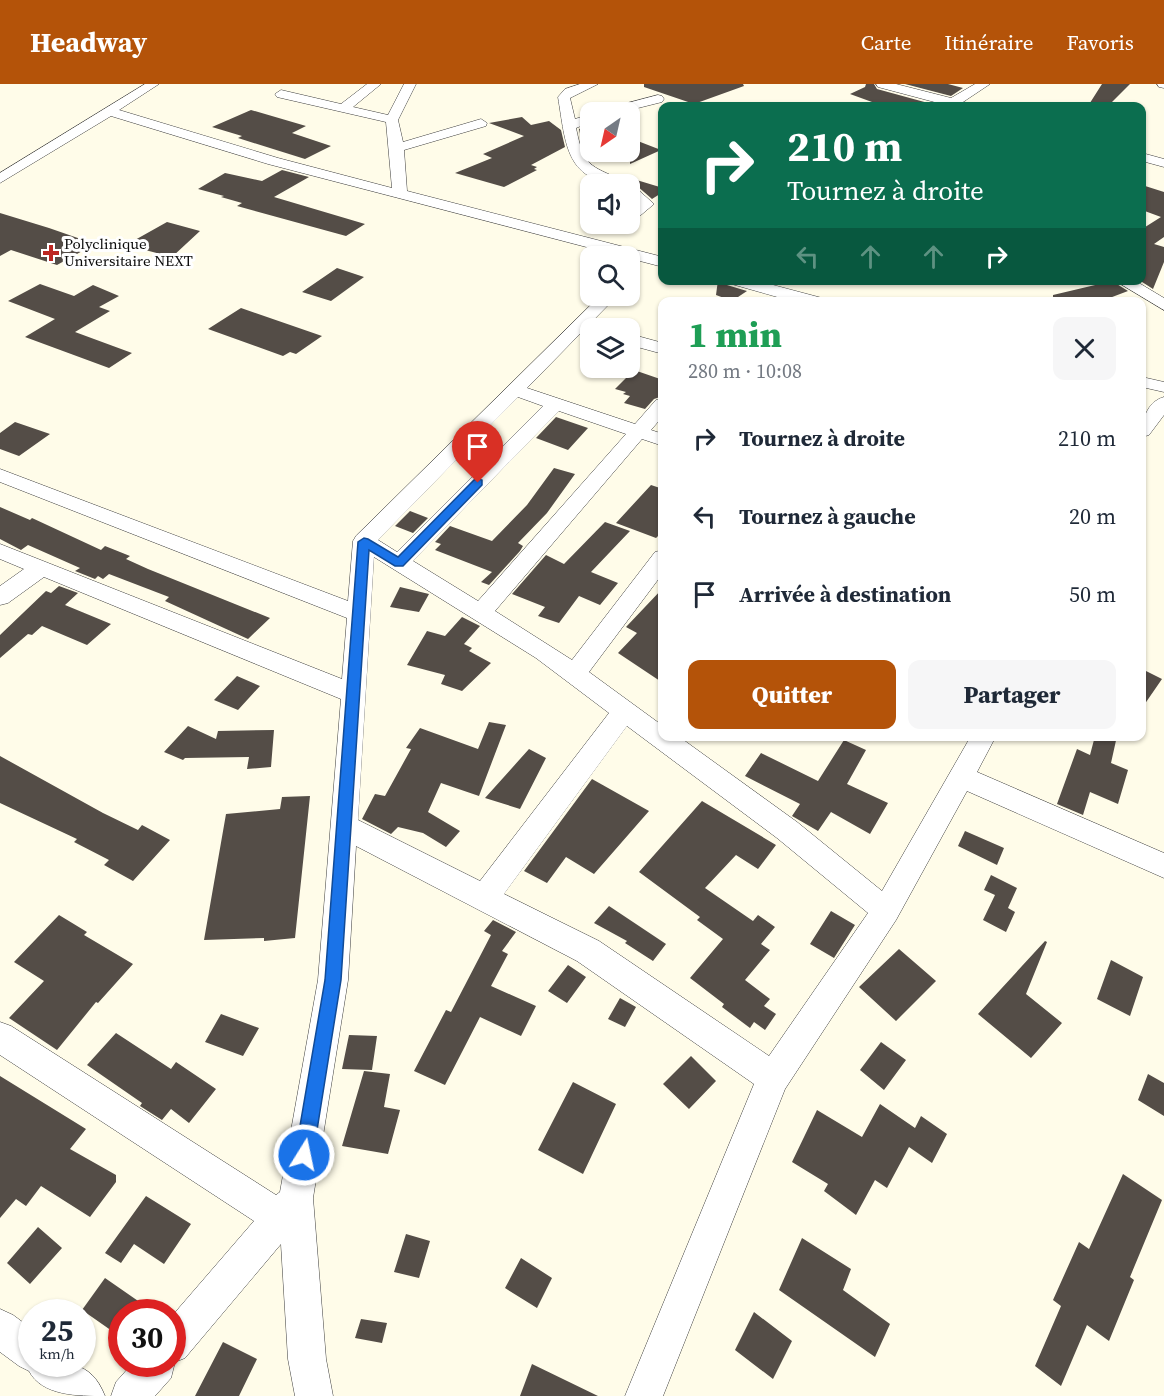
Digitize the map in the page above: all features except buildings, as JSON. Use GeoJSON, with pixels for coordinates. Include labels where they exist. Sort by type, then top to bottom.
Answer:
{"type":"FeatureCollection","features":[{"type":"Feature","properties":{"kind":"street"},"geometry":{"type":"LineString","coordinates":[[0,179],[153,84]]}},
{"type":"Feature","properties":{"kind":"street"},"geometry":{"type":"LineString","coordinates":[[343,109],[375,84]]}},
{"type":"Feature","properties":{"kind":"street"},"geometry":{"type":"LineString","coordinates":[[400,194],[397,148],[392,120],[410,84]]}},
{"type":"Feature","properties":{"kind":"street"},"geometry":{"type":"LineString","coordinates":[[592,84],[569,92],[564,98],[575,155],[586,169],[597,174]]}},
{"type":"Feature","properties":{"kind":"street"},"geometry":{"type":"LineString","coordinates":[[882,84],[945,102]]}},
{"type":"Feature","properties":{"kind":"street"},"geometry":{"type":"LineString","coordinates":[[959,102],[984,84]]}},
{"type":"Feature","properties":{"kind":"street"},"geometry":{"type":"LineString","coordinates":[[281,94],[392,120]]}},
{"type":"Feature","properties":{"kind":"street"},"geometry":{"type":"LineString","coordinates":[[640,104],[658,99]]}},
{"type":"Feature","properties":{"kind":"street"},"geometry":{"type":"LineString","coordinates":[[108,111],[273,161],[658,261]]}},
{"type":"Feature","properties":{"kind":"street"},"geometry":{"type":"LineString","coordinates":[[571,126],[580,122]]}},
{"type":"Feature","properties":{"kind":"street"},"geometry":{"type":"LineString","coordinates":[[397,148],[481,123]]}},
{"type":"Feature","properties":{"kind":"street"},"geometry":{"type":"LineString","coordinates":[[1146,158],[1164,163]]}},
{"type":"Feature","properties":{"kind":"street"},"geometry":{"type":"LineString","coordinates":[[640,198],[647,204]]}},
{"type":"Feature","properties":{"kind":"street"},"geometry":{"type":"LineString","coordinates":[[640,209],[658,200]]}},
{"type":"Feature","properties":{"kind":"street"},"geometry":{"type":"LineString","coordinates":[[595,245],[609,234]]}},
{"type":"Feature","properties":{"kind":"street"},"geometry":{"type":"LineString","coordinates":[[640,265],[647,258]]}},
{"type":"Feature","properties":{"kind":"street"},"geometry":{"type":"LineString","coordinates":[[753,285],[797,297]]}},
{"type":"Feature","properties":{"kind":"street"},"geometry":{"type":"LineString","coordinates":[[1130,285],[1164,305]]}},
{"type":"Feature","properties":{"kind":"street"},"geometry":{"type":"LineString","coordinates":[[314,1396],[307,1359],[288,1208],[333,980],[364,542],[514,390],[580,333]]}},
{"type":"Feature","properties":{"kind":"street"},"geometry":{"type":"LineString","coordinates":[[640,342],[658,347]]}},
{"type":"Feature","properties":{"kind":"street"},"geometry":{"type":"LineString","coordinates":[[1146,383],[1164,387]]}},
{"type":"Feature","properties":{"kind":"street"},"geometry":{"type":"LineString","coordinates":[[514,390],[658,438]]}},
{"type":"Feature","properties":{"kind":"street"},"geometry":{"type":"LineString","coordinates":[[399,563],[557,403]]}},
{"type":"Feature","properties":{"kind":"street"},"geometry":{"type":"LineString","coordinates":[[1146,426],[1164,403]]}},
{"type":"Feature","properties":{"kind":"street"},"geometry":{"type":"LineString","coordinates":[[480,613],[658,409]]}},
{"type":"Feature","properties":{"kind":"street"},"geometry":{"type":"LineString","coordinates":[[0,476],[359,614]]}},
{"type":"Feature","properties":{"kind":"street"},"geometry":{"type":"LineString","coordinates":[[364,542],[544,652],[658,735]]}},
{"type":"Feature","properties":{"kind":"street"},"geometry":{"type":"LineString","coordinates":[[0,551],[354,694]]}},
{"type":"Feature","properties":{"kind":"street"},"geometry":{"type":"LineString","coordinates":[[574,675],[658,563]]}},
{"type":"Feature","properties":{"kind":"street"},"geometry":{"type":"LineString","coordinates":[[0,597],[40,568]]}},
{"type":"Feature","properties":{"kind":"street"},"geometry":{"type":"LineString","coordinates":[[485,897],[626,711]]}},
{"type":"Feature","properties":{"kind":"street"},"geometry":{"type":"LineString","coordinates":[[667,741],[787,830],[886,911]]}},
{"type":"Feature","properties":{"kind":"street"},"geometry":{"type":"LineString","coordinates":[[644,1396],[773,1078],[886,911],[981,741]]}},
{"type":"Feature","properties":{"kind":"street"},"geometry":{"type":"LineString","coordinates":[[962,777],[1164,866]]}},
{"type":"Feature","properties":{"kind":"street"},"geometry":{"type":"LineString","coordinates":[[344,826],[588,951],[773,1078]]}},
{"type":"Feature","properties":{"kind":"street"},"geometry":{"type":"LineString","coordinates":[[0,1037],[288,1208]]}},
{"type":"Feature","properties":{"kind":"street"},"geometry":{"type":"LineString","coordinates":[[186,1329],[288,1208]]}},
{"type":"Feature","properties":{"kind":"street"},"geometry":{"type":"LineString","coordinates":[[0,1328],[18,1342]]}},
{"type":"Feature","properties":{"kind":"street"},"geometry":{"type":"LineString","coordinates":[[297,1396],[307,1359]]}},
{"type":"Feature","properties":{"kind":"street"},"geometry":{"type":"LineString","coordinates":[[62,1377],[86,1396]]}},
{"type":"Feature","properties":{"kind":"street"},"geometry":{"type":"LineString","coordinates":[[130,1396],[146,1377]]}},
{"type":"Feature","properties":{"kind":"place","name":"Polyclinique Universitaire NEXT"},"geometry":{"type":"Point","coordinates":[51,253]}},
{"type":"Feature","properties":{"kind":"route"},"geometry":{"type":"LineString","coordinates":[[304,1155],[333,980],[364,542],[399,563],[478,483]]}}]}
